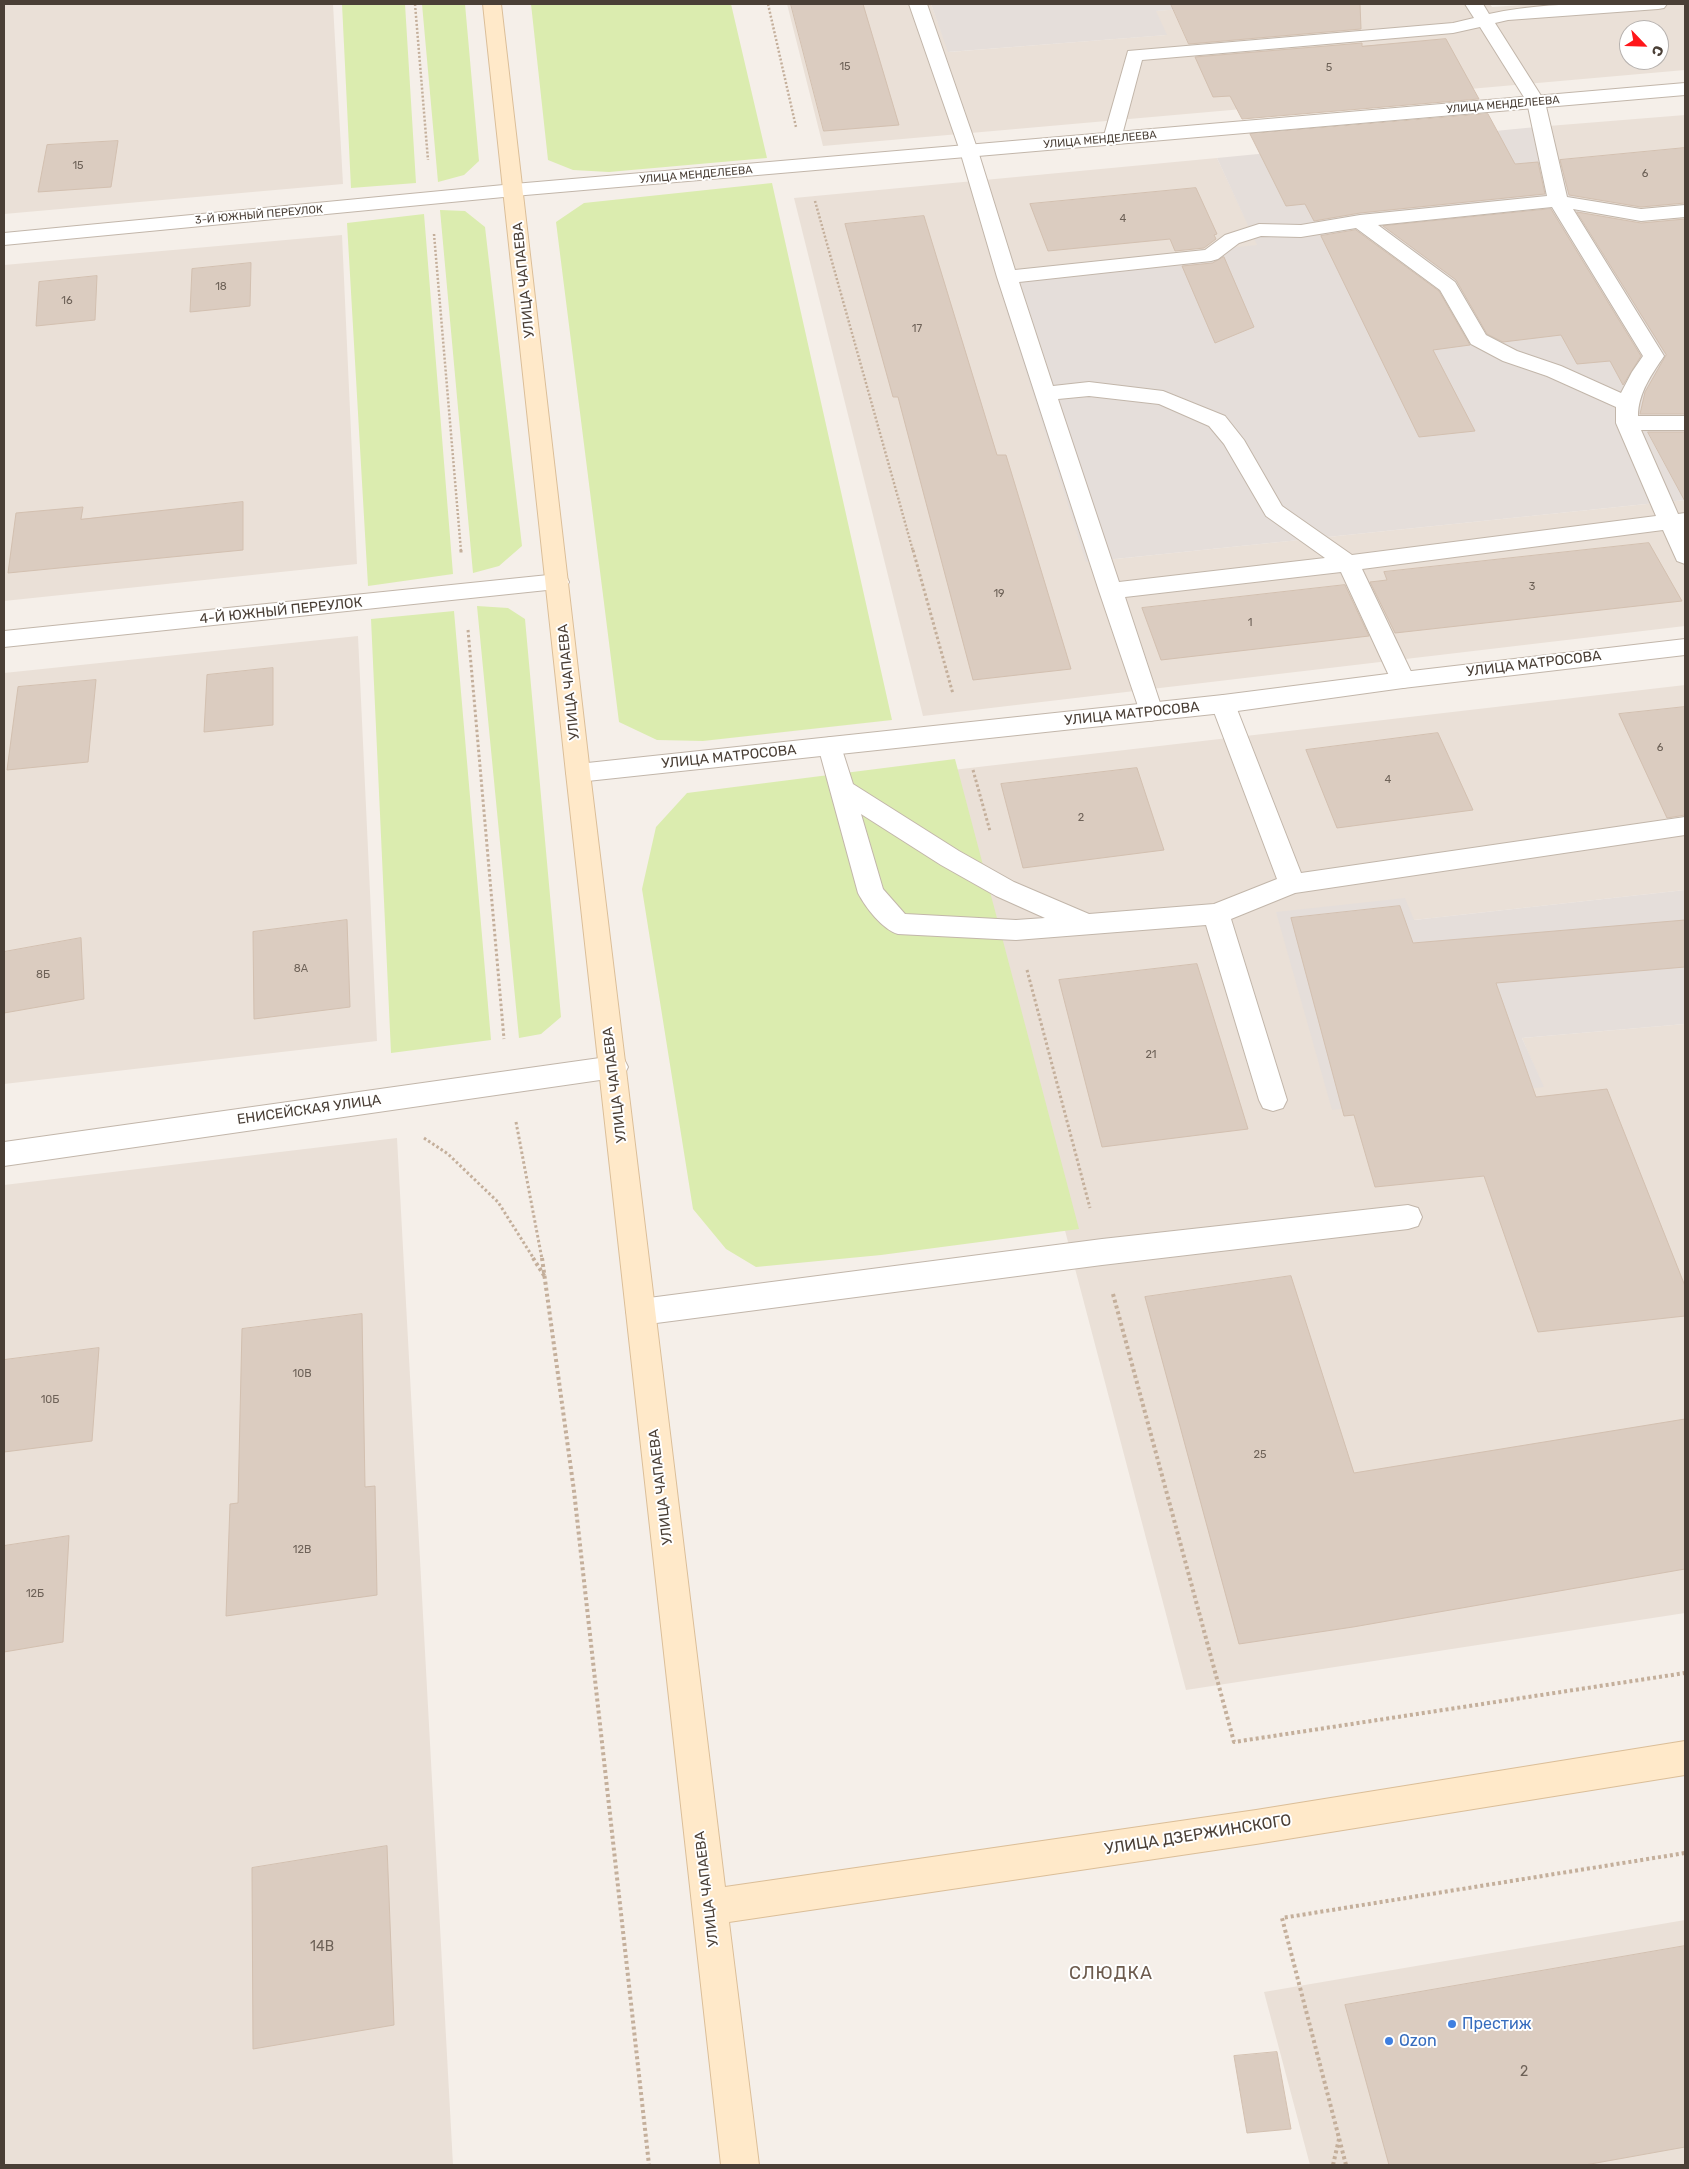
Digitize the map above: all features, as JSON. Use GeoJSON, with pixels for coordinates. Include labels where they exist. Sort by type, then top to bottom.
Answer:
{"type":"FeatureCollection","features":[{"type":"Feature","properties":{"kind":"main road","name":"УЛИЦА ЧАПАЕВА"},"geometry":{"type":"LineString","coordinates":[[492,4],[578,773],[614,1067],[740,2165]]}},
{"type":"Feature","properties":{"kind":"main road","name":"УЛИЦА ДЗЕРЖИНСКОГО"},"geometry":{"type":"LineString","coordinates":[[710,1907],[1266,1825],[1685,1758]]}},
{"type":"Feature","properties":{"kind":"street"},"geometry":{"type":"LineString","coordinates":[[918,4],[969,151],[1007,277],[1151,712]]}},
{"type":"Feature","properties":{"kind":"street"},"geometry":{"type":"LineString","coordinates":[[1474,4],[1536,102],[1558,201],[1654,356],[1642,372],[1627,414],[1678,521],[1685,556]]}},
{"type":"Feature","properties":{"kind":"street"},"geometry":{"type":"LineString","coordinates":[[1112,139],[1134,55],[1453,28],[1508,15],[1658,4]]}},
{"type":"Feature","properties":{"kind":"street","name":"УЛИЦА МЕНДЕЛЕЕВА"},"geometry":{"type":"LineString","coordinates":[[514,190],[1685,89]]}},
{"type":"Feature","properties":{"kind":"street","name":"3-Й ЮЖНЫЙ ПЕРЕУЛОК"},"geometry":{"type":"LineString","coordinates":[[4,239],[514,190]]}},
{"type":"Feature","properties":{"kind":"street"},"geometry":{"type":"LineString","coordinates":[[1007,277],[1211,254],[1232,239],[1259,230],[1301,231],[1360,221],[1558,201],[1641,215],[1685,211]]}},
{"type":"Feature","properties":{"kind":"street"},"geometry":{"type":"LineString","coordinates":[[1360,221],[1448,286],[1478,339],[1510,356],[1554,371],[1627,414],[1685,423]]}},
{"type":"Feature","properties":{"kind":"street"},"geometry":{"type":"LineString","coordinates":[[1045,393],[1089,389],[1163,398],[1217,421],[1233,440],[1274,511],[1348,563],[1403,680]]}},
{"type":"Feature","properties":{"kind":"street"},"geometry":{"type":"LineString","coordinates":[[1110,591],[1678,521]]}},
{"type":"Feature","properties":{"kind":"street","name":"4-Й ЮЖНЫЙ ПЕРЕУЛОК"},"geometry":{"type":"LineString","coordinates":[[4,639],[558,582]]}},
{"type":"Feature","properties":{"kind":"street","name":"УЛИЦА МАТРОСОВА"},"geometry":{"type":"LineString","coordinates":[[578,773],[1223,704],[1403,680],[1685,647]]}},
{"type":"Feature","properties":{"kind":"street"},"geometry":{"type":"LineString","coordinates":[[1223,704],[1292,884]]}},
{"type":"Feature","properties":{"kind":"street"},"geometry":{"type":"LineString","coordinates":[[830,746],[871,894],[898,924],[1016,930],[1089,926],[1216,914],[1292,884],[1685,826]]}},
{"type":"Feature","properties":{"kind":"street"},"geometry":{"type":"LineString","coordinates":[[843,790],[950,858],[1005,889],[1089,926]]}},
{"type":"Feature","properties":{"kind":"street"},"geometry":{"type":"LineString","coordinates":[[1216,914],[1273,1100]]}},
{"type":"Feature","properties":{"kind":"street","name":"ЕНИСЕЙСКАЯ УЛИЦА"},"geometry":{"type":"LineString","coordinates":[[4,1154],[614,1067]]}},
{"type":"Feature","properties":{"kind":"street"},"geometry":{"type":"LineString","coordinates":[[641,1312],[1102,1252],[1408,1217]]}},
{"type":"Feature","properties":{"kind":"path"},"geometry":{"type":"LineString","coordinates":[[368,1101],[448,1154],[498,1202],[546,1279]]}},
{"type":"Feature","properties":{"kind":"path"},"geometry":{"type":"LineString","coordinates":[[1234,1742],[1685,1673]]}},
{"type":"Feature","properties":{"kind":"path"},"geometry":{"type":"LineString","coordinates":[[1346,2165],[1282,1918],[1685,1853]]}},
{"type":"Feature","properties":{"kind":"path"},"geometry":{"type":"LineString","coordinates":[[1333,2165],[1339,2137]]}},
{"type":"Feature","properties":{"kind":"shaded area"},"geometry":{"type":"Polygon","coordinates":[[[4,4],[333,4],[343,184],[4,214],[4,4]]]}},
{"type":"Feature","properties":{"kind":"shaded area"},"geometry":{"type":"Polygon","coordinates":[[[787,4],[931,4],[949,52],[1166,35],[1155,11],[1244,4],[1490,4],[1492,7],[1538,4],[1685,4],[1685,70],[823,146],[787,4]]]}},
{"type":"Feature","properties":{"kind":"shaded area"},"geometry":{"type":"Polygon","coordinates":[[[931,4],[1244,4],[1156,11],[1167,35],[948,52],[931,4]]]}},
{"type":"Feature","properties":{"kind":"shaded area"},"geometry":{"type":"Polygon","coordinates":[[[1685,115],[1685,229],[1599,235],[1536,127],[1685,115]]]}},
{"type":"Feature","properties":{"kind":"shaded area"},"geometry":{"type":"Polygon","coordinates":[[[1536,127],[1599,235],[1685,229],[1685,500],[1086,562],[995,273],[1257,245],[1217,158],[1536,127]]]}},
{"type":"Feature","properties":{"kind":"shaded area"},"geometry":{"type":"Polygon","coordinates":[[[1217,158],[1258,245],[1086,562],[1685,500],[1685,626],[923,716],[794,198],[1217,158]]]}},
{"type":"Feature","properties":{"kind":"shaded area"},"geometry":{"type":"Polygon","coordinates":[[[342,235],[357,564],[4,601],[4,265],[342,235]]]}},
{"type":"Feature","properties":{"kind":"shaded area"},"geometry":{"type":"Polygon","coordinates":[[[358,636],[377,1041],[4,1084],[4,673],[358,636]]]}},
{"type":"Feature","properties":{"kind":"shaded area"},"geometry":{"type":"Polygon","coordinates":[[[1685,685],[1685,890],[1414,920],[1276,912],[1543,1087],[1522,1038],[1685,1024],[1685,1613],[1186,1690],[944,771],[1685,685]]]}},
{"type":"Feature","properties":{"kind":"shaded area"},"geometry":{"type":"Polygon","coordinates":[[[1685,890],[1685,1024],[1522,1038],[1544,1087],[1332,1110],[1276,912],[1405,898],[1414,920],[1685,890]]]}},
{"type":"Feature","properties":{"kind":"shaded area"},"geometry":{"type":"Polygon","coordinates":[[[397,1138],[453,2165],[4,2165],[4,1185],[397,1138]]]}},
{"type":"Feature","properties":{"kind":"shaded area"},"geometry":{"type":"Polygon","coordinates":[[[1685,1920],[1685,2165],[1310,2165],[1264,1992],[1685,1920]]]}},
{"type":"Feature","properties":{"kind":"green space"},"geometry":{"type":"Polygon","coordinates":[[[342,4],[405,4],[416,183],[351,188],[342,4]]]}},
{"type":"Feature","properties":{"kind":"green space"},"geometry":{"type":"Polygon","coordinates":[[[422,4],[465,4],[479,161],[464,175],[438,182],[422,4]]]}},
{"type":"Feature","properties":{"kind":"green space"},"geometry":{"type":"Polygon","coordinates":[[[531,4],[731,4],[767,158],[609,172],[573,170],[548,160],[531,4]]]}},
{"type":"Feature","properties":{"kind":"green space"},"geometry":{"type":"Polygon","coordinates":[[[772,183],[892,720],[703,741],[657,740],[619,722],[556,222],[584,203],[772,183]]]}},
{"type":"Feature","properties":{"kind":"green space"},"geometry":{"type":"Polygon","coordinates":[[[440,210],[465,211],[485,227],[522,546],[499,566],[473,573],[440,210]]]}},
{"type":"Feature","properties":{"kind":"green space"},"geometry":{"type":"Polygon","coordinates":[[[424,214],[453,574],[368,586],[347,223],[424,214]]]}},
{"type":"Feature","properties":{"kind":"green space"},"geometry":{"type":"Polygon","coordinates":[[[477,606],[508,608],[525,619],[561,1017],[541,1034],[519,1038],[477,606]]]}},
{"type":"Feature","properties":{"kind":"green space"},"geometry":{"type":"Polygon","coordinates":[[[454,611],[491,1040],[391,1053],[371,619],[454,611]]]}},
{"type":"Feature","properties":{"kind":"green space"},"geometry":{"type":"Polygon","coordinates":[[[955,759],[1079,1229],[881,1255],[756,1267],[726,1249],[693,1209],[642,889],[656,827],[687,793],[955,759]]]}},
{"type":"Feature","properties":{"kind":"building"},"geometry":{"type":"Polygon","coordinates":[[[791,4],[863,4],[899,125],[824,131],[791,4]]]}},
{"type":"Feature","properties":{"kind":"building"},"geometry":{"type":"Polygon","coordinates":[[[1171,4],[1360,4],[1361,29],[1189,44],[1171,4]]]}},
{"type":"Feature","properties":{"kind":"building"},"geometry":{"type":"Polygon","coordinates":[[[1446,39],[1479,99],[1242,119],[1230,96],[1213,97],[1195,57],[1362,43],[1362,46],[1446,39]]]}},
{"type":"Feature","properties":{"kind":"building"},"geometry":{"type":"Polygon","coordinates":[[[1488,114],[1515,164],[1538,162],[1545,194],[1360,213],[1314,221],[1305,204],[1286,206],[1250,134],[1488,114]]]}},
{"type":"Feature","properties":{"kind":"building"},"geometry":{"type":"Polygon","coordinates":[[[118,141],[111,187],[38,192],[47,145],[118,141]]]}},
{"type":"Feature","properties":{"kind":"building"},"geometry":{"type":"Polygon","coordinates":[[[1685,148],[1685,203],[1641,207],[1569,195],[1560,160],[1685,148]]]}},
{"type":"Feature","properties":{"kind":"building"},"geometry":{"type":"Polygon","coordinates":[[[1196,188],[1217,234],[1214,235],[1216,239],[1204,248],[1175,251],[1170,239],[1048,251],[1030,204],[1196,188]]]}},
{"type":"Feature","properties":{"kind":"building"},"geometry":{"type":"Polygon","coordinates":[[[1551,209],[1641,356],[1623,385],[1610,361],[1577,364],[1561,335],[1503,342],[1487,334],[1456,280],[1383,226],[1551,209]]]}},
{"type":"Feature","properties":{"kind":"building"},"geometry":{"type":"Polygon","coordinates":[[[1577,212],[1641,223],[1685,219],[1685,414],[1640,414],[1645,392],[1666,355],[1577,212]]]}},
{"type":"Feature","properties":{"kind":"building"},"geometry":{"type":"Polygon","coordinates":[[[924,216],[997,455],[1006,455],[1071,669],[973,680],[898,397],[893,397],[845,224],[924,216]]]}},
{"type":"Feature","properties":{"kind":"building"},"geometry":{"type":"Polygon","coordinates":[[[1356,230],[1439,291],[1470,345],[1433,350],[1475,431],[1419,437],[1321,236],[1356,230]]]}},
{"type":"Feature","properties":{"kind":"building"},"geometry":{"type":"Polygon","coordinates":[[[1224,257],[1254,327],[1215,343],[1182,266],[1212,263],[1224,257]]]}},
{"type":"Feature","properties":{"kind":"building"},"geometry":{"type":"Polygon","coordinates":[[[251,263],[250,306],[190,312],[192,269],[251,263]]]}},
{"type":"Feature","properties":{"kind":"building"},"geometry":{"type":"Polygon","coordinates":[[[97,276],[95,320],[36,326],[39,282],[97,276]]]}},
{"type":"Feature","properties":{"kind":"building"},"geometry":{"type":"Polygon","coordinates":[[[1648,432],[1685,432],[1685,501],[1648,432]]]}},
{"type":"Feature","properties":{"kind":"building"},"geometry":{"type":"Polygon","coordinates":[[[243,502],[243,550],[8,573],[16,513],[83,507],[81,519],[243,502]]]}},
{"type":"Feature","properties":{"kind":"building"},"geometry":{"type":"Polygon","coordinates":[[[1649,543],[1682,601],[1395,633],[1370,582],[1387,580],[1384,572],[1649,543]]]}},
{"type":"Feature","properties":{"kind":"building"},"geometry":{"type":"Polygon","coordinates":[[[1345,585],[1369,636],[1161,660],[1142,608],[1345,585]]]}},
{"type":"Feature","properties":{"kind":"building"},"geometry":{"type":"Polygon","coordinates":[[[273,668],[273,725],[204,732],[207,675],[273,668]]]}},
{"type":"Feature","properties":{"kind":"building"},"geometry":{"type":"Polygon","coordinates":[[[96,680],[88,762],[7,770],[18,687],[96,680]]]}},
{"type":"Feature","properties":{"kind":"building"},"geometry":{"type":"Polygon","coordinates":[[[1685,707],[1685,815],[1667,818],[1619,714],[1685,707]]]}},
{"type":"Feature","properties":{"kind":"building"},"geometry":{"type":"Polygon","coordinates":[[[1438,733],[1473,810],[1337,828],[1306,750],[1438,733]]]}},
{"type":"Feature","properties":{"kind":"building"},"geometry":{"type":"Polygon","coordinates":[[[1137,768],[1164,850],[1023,868],[1001,784],[1137,768]]]}},
{"type":"Feature","properties":{"kind":"building"},"geometry":{"type":"Polygon","coordinates":[[[1400,906],[1413,943],[1685,920],[1685,967],[1496,983],[1536,1097],[1607,1089],[1685,1286],[1685,1316],[1538,1332],[1484,1176],[1375,1187],[1354,1115],[1344,1116],[1291,918],[1400,906]]]}},
{"type":"Feature","properties":{"kind":"building"},"geometry":{"type":"Polygon","coordinates":[[[347,920],[350,1007],[254,1019],[253,932],[347,920]]]}},
{"type":"Feature","properties":{"kind":"building"},"geometry":{"type":"Polygon","coordinates":[[[81,938],[84,999],[4,1013],[4,952],[81,938]]]}},
{"type":"Feature","properties":{"kind":"building"},"geometry":{"type":"Polygon","coordinates":[[[1197,964],[1248,1129],[1102,1147],[1059,980],[1197,964]]]}},
{"type":"Feature","properties":{"kind":"building"},"geometry":{"type":"Polygon","coordinates":[[[1291,1276],[1354,1473],[1685,1419],[1685,1569],[1353,1627],[1239,1644],[1145,1297],[1291,1276]]]}},
{"type":"Feature","properties":{"kind":"building"},"geometry":{"type":"Polygon","coordinates":[[[362,1314],[365,1487],[375,1486],[377,1595],[226,1616],[230,1504],[238,1503],[242,1329],[362,1314]]]}},
{"type":"Feature","properties":{"kind":"building"},"geometry":{"type":"Polygon","coordinates":[[[99,1348],[92,1441],[4,1452],[4,1360],[99,1348]]]}},
{"type":"Feature","properties":{"kind":"building"},"geometry":{"type":"Polygon","coordinates":[[[69,1536],[63,1642],[4,1652],[4,1546],[69,1536]]]}},
{"type":"Feature","properties":{"kind":"building"},"geometry":{"type":"Polygon","coordinates":[[[387,1846],[394,2025],[253,2049],[252,1868],[387,1846]]]}},
{"type":"Feature","properties":{"kind":"building"},"geometry":{"type":"Polygon","coordinates":[[[1685,1946],[1685,2147],[1585,2165],[1389,2165],[1345,2005],[1685,1946]]]}},
{"type":"Feature","properties":{"kind":"building"},"geometry":{"type":"Polygon","coordinates":[[[1277,2052],[1291,2129],[1247,2133],[1234,2056],[1277,2052]]]}},
{"type":"Feature","properties":{"kind":"place","name":"Престиж"},"geometry":{"type":"Point","coordinates":[1452,2024]}},
{"type":"Feature","properties":{"kind":"place","name":"Ozon"},"geometry":{"type":"Point","coordinates":[1389,2041]}},
{"type":"Feature","properties":{"kind":"district","name":"СЛЮДКА"},"geometry":{"type":"Point","coordinates":[1111,1974]}}]}
